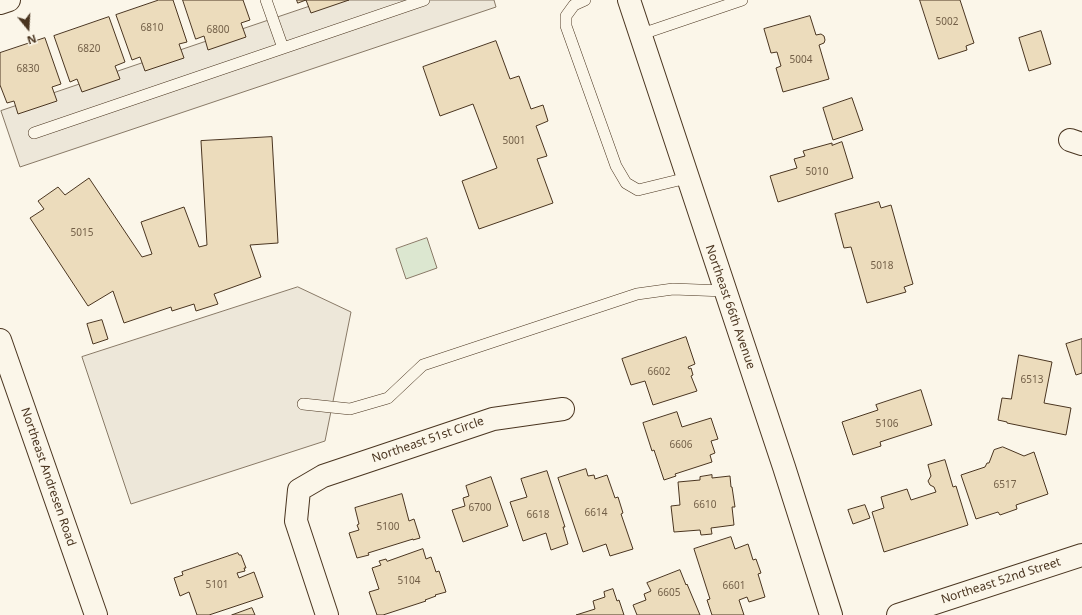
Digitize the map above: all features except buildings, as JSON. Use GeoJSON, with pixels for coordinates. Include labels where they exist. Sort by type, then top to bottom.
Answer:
{"type":"FeatureCollection","features":[{"type":"Feature","properties":{"kind":"street"},"geometry":{"type":"LineString","coordinates":[[0,3],[9,0]]}},
{"type":"Feature","properties":{"kind":"street","name":"Northeast 66th Avenue"},"geometry":{"type":"LineString","coordinates":[[629,0],[639,35],[784,467],[831,615]]}},
{"type":"Feature","properties":{"kind":"street","name":"Northeast Andresen Road"},"geometry":{"type":"LineString","coordinates":[[0,340],[96,615]]}},
{"type":"Feature","properties":{"kind":"street","name":"Northeast 51st Circle"},"geometry":{"type":"LineString","coordinates":[[327,615],[296,521],[299,490],[323,476],[493,419],[563,409]]}},
{"type":"Feature","properties":{"kind":"street","name":"Northeast 52nd Street"},"geometry":{"type":"LineString","coordinates":[[898,615],[1082,555]]}},
{"type":"Feature","properties":{"kind":"lane"},"geometry":{"type":"LineString","coordinates":[[266,0],[283,48]]}},
{"type":"Feature","properties":{"kind":"lane"},"geometry":{"type":"LineString","coordinates":[[34,133],[424,0]]}},
{"type":"Feature","properties":{"kind":"lane"},"geometry":{"type":"LineString","coordinates":[[585,0],[574,5],[566,16],[566,26],[616,166],[626,183],[638,190],[687,178]]}},
{"type":"Feature","properties":{"kind":"lane"},"geometry":{"type":"LineString","coordinates":[[639,35],[742,0]]}},
{"type":"Feature","properties":{"kind":"lane"},"geometry":{"type":"LineString","coordinates":[[303,404],[350,409],[388,398],[423,365],[637,294],[672,289],[725,291]]}},
{"type":"Feature","properties":{"kind":"green space"},"geometry":{"type":"Polygon","coordinates":[[[427,238],[437,268],[406,279],[396,249],[427,238]]]}},
{"type":"Feature","properties":{"kind":"shaded area"},"geometry":{"type":"Polygon","coordinates":[[[328,0],[494,0],[496,7],[20,167],[1,111],[328,0]]]}},
{"type":"Feature","properties":{"kind":"shaded area"},"geometry":{"type":"Polygon","coordinates":[[[298,287],[351,312],[325,441],[131,504],[82,357],[298,287]]]}}]}
